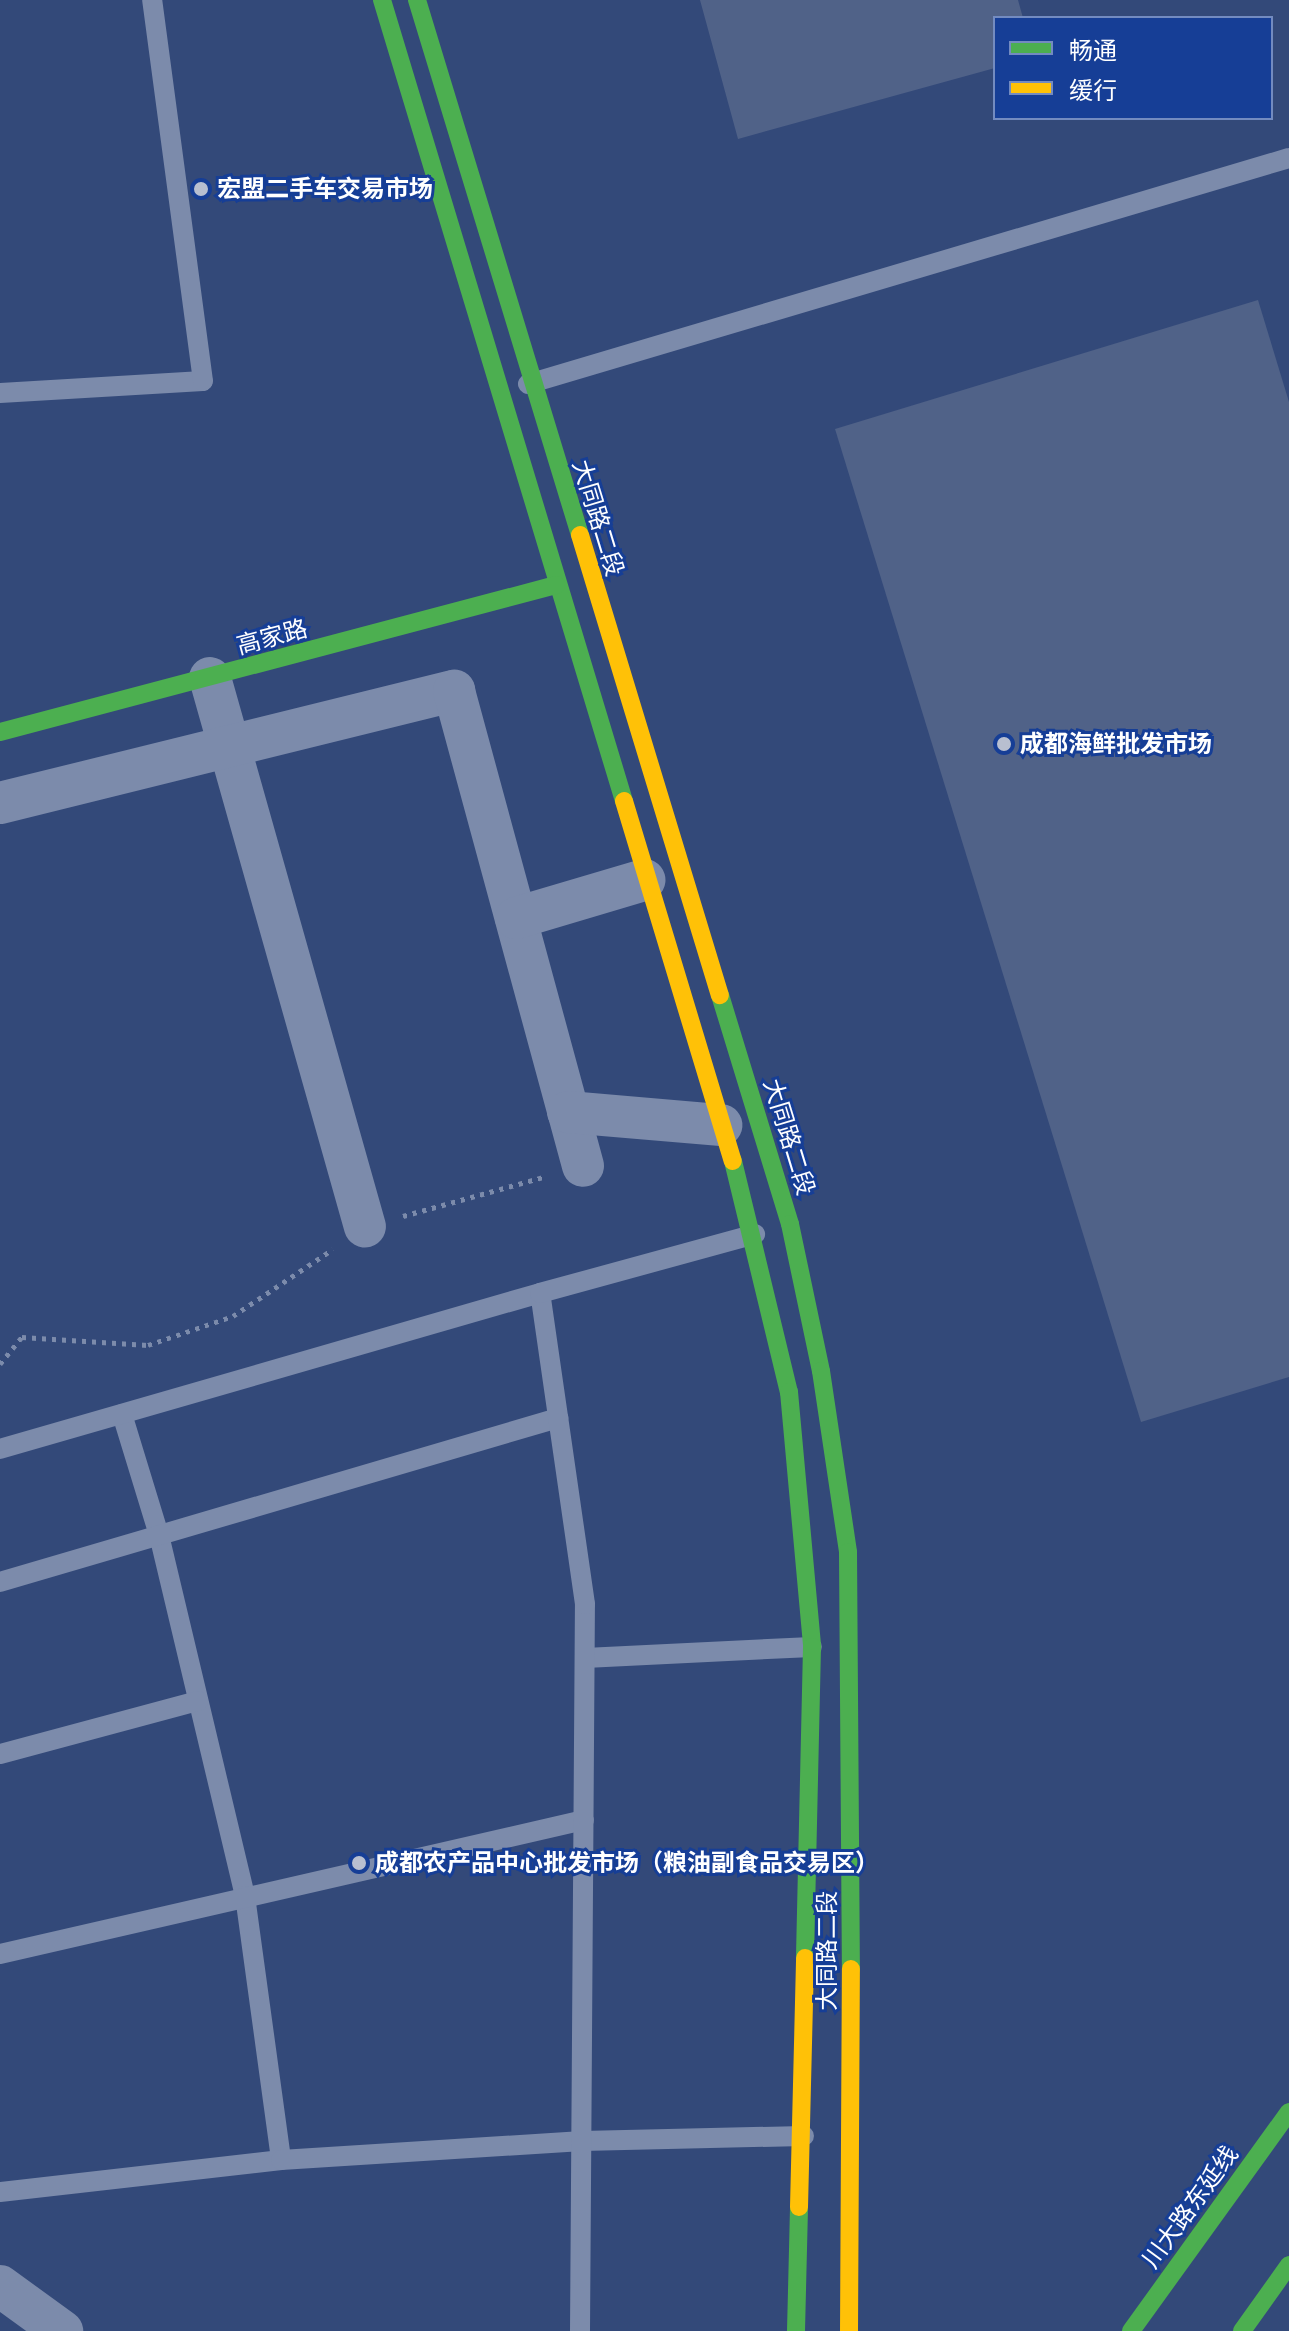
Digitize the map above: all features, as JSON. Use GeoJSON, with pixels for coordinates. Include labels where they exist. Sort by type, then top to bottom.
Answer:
{"type":"FeatureCollection","features":[{"type":"Feature","properties":{"kind":"street","name":"大同路二段"},"geometry":{"type":"LineString","coordinates":[[382,0],[644,880],[755,1234],[789,1392],[812,1647],[804,2136],[796,2331]]}},
{"type":"Feature","properties":{"kind":"street","name":"大同路二段"},"geometry":{"type":"LineString","coordinates":[[417,0],[531,383],[790,1224],[821,1371],[848,1552],[853,1638],[849,2331]]}},
{"type":"Feature","properties":{"kind":"street","name":"高家路"},"geometry":{"type":"LineString","coordinates":[[0,732],[556,585]]}},
{"type":"Feature","properties":{"kind":"street"},"geometry":{"type":"LineString","coordinates":[[210,678],[365,1227]]}},
{"type":"Feature","properties":{"kind":"street"},"geometry":{"type":"LineString","coordinates":[[0,803],[454,691],[583,1166]]}},
{"type":"Feature","properties":{"kind":"street"},"geometry":{"type":"LineString","coordinates":[[516,918],[644,880]]}},
{"type":"Feature","properties":{"kind":"street"},"geometry":{"type":"LineString","coordinates":[[568,1112],[721,1125]]}},
{"type":"Feature","properties":{"kind":"street","name":"川大路东延线"},"geometry":{"type":"LineString","coordinates":[[1131,2331],[1289,2112]]}},
{"type":"Feature","properties":{"kind":"street"},"geometry":{"type":"LineString","coordinates":[[1242,2331],[1289,2265]]}},
{"type":"Feature","properties":{"kind":"street"},"geometry":{"type":"LineString","coordinates":[[0,2286],[62,2331]]}},
{"type":"Feature","properties":{"kind":"lane"},"geometry":{"type":"LineString","coordinates":[[0,393],[203,381],[152,0]]}},
{"type":"Feature","properties":{"kind":"lane"},"geometry":{"type":"LineString","coordinates":[[497,392],[1289,158]]}},
{"type":"Feature","properties":{"kind":"lane"},"geometry":{"type":"LineString","coordinates":[[0,1449],[755,1234]]}},
{"type":"Feature","properties":{"kind":"lane"},"geometry":{"type":"LineString","coordinates":[[540,1293],[585,1604],[580,2331]]}},
{"type":"Feature","properties":{"kind":"lane"},"geometry":{"type":"LineString","coordinates":[[122,1414],[159,1535],[245,1896],[281,2160]]}},
{"type":"Feature","properties":{"kind":"lane"},"geometry":{"type":"LineString","coordinates":[[0,1582],[558,1418]]}},
{"type":"Feature","properties":{"kind":"lane"},"geometry":{"type":"LineString","coordinates":[[585,1658],[812,1647]]}},
{"type":"Feature","properties":{"kind":"lane"},"geometry":{"type":"LineString","coordinates":[[0,1754],[198,1701]]}},
{"type":"Feature","properties":{"kind":"lane"},"geometry":{"type":"LineString","coordinates":[[0,1954],[584,1820]]}},
{"type":"Feature","properties":{"kind":"lane"},"geometry":{"type":"LineString","coordinates":[[0,2192],[281,2160],[582,2141],[804,2136]]}},
{"type":"Feature","properties":{"kind":"path"},"geometry":{"type":"LineString","coordinates":[[0,1364],[22,1337],[148,1345],[233,1316],[365,1227],[583,1166]]}},
{"type":"Feature","properties":{"kind":"building"},"geometry":{"type":"Polygon","coordinates":[[[700,0],[1018,0],[1022,16],[993,16],[993,69],[738,139],[700,0]]]}},
{"type":"Feature","properties":{"kind":"building"},"geometry":{"type":"Polygon","coordinates":[[[1258,300],[1289,402],[1289,1377],[1141,1422],[835,429],[1258,300]]]}},
{"type":"Feature","properties":{"kind":"traffic: fast"},"geometry":{"type":"LineString","coordinates":[[382,0],[624,801]]}},
{"type":"Feature","properties":{"kind":"traffic: fast"},"geometry":{"type":"LineString","coordinates":[[417,0],[580,535]]}},
{"type":"Feature","properties":{"kind":"traffic: fast"},"geometry":{"type":"LineString","coordinates":[[0,732],[556,585]]}},
{"type":"Feature","properties":{"kind":"traffic: fast"},"geometry":{"type":"LineString","coordinates":[[720,995],[790,1224],[821,1371],[848,1552],[851,1969]]}},
{"type":"Feature","properties":{"kind":"traffic: fast"},"geometry":{"type":"LineString","coordinates":[[733,1161],[789,1392],[812,1647],[805,1958]]}},
{"type":"Feature","properties":{"kind":"traffic: fast"},"geometry":{"type":"LineString","coordinates":[[1131,2331],[1289,2112]]}},
{"type":"Feature","properties":{"kind":"traffic: fast"},"geometry":{"type":"LineString","coordinates":[[796,2331],[799,2207]]}},
{"type":"Feature","properties":{"kind":"traffic: fast"},"geometry":{"type":"LineString","coordinates":[[1242,2331],[1289,2265]]}},
{"type":"Feature","properties":{"kind":"traffic: slow"},"geometry":{"type":"LineString","coordinates":[[580,535],[720,995]]}},
{"type":"Feature","properties":{"kind":"traffic: slow"},"geometry":{"type":"LineString","coordinates":[[624,801],[733,1161]]}},
{"type":"Feature","properties":{"kind":"traffic: slow"},"geometry":{"type":"LineString","coordinates":[[799,2207],[805,1958]]}},
{"type":"Feature","properties":{"kind":"traffic: slow"},"geometry":{"type":"LineString","coordinates":[[849,2331],[851,1969]]}},
{"type":"Feature","properties":{"kind":"place","name":"宏盟二手车交易市场"},"geometry":{"type":"Point","coordinates":[201,189]}},
{"type":"Feature","properties":{"kind":"place","name":"成都海鲜批发市场"},"geometry":{"type":"Point","coordinates":[1004,744]}},
{"type":"Feature","properties":{"kind":"place","name":"成都农产品中心批发市场（粮油副食品交易区）"},"geometry":{"type":"Point","coordinates":[359,1863]}}]}
